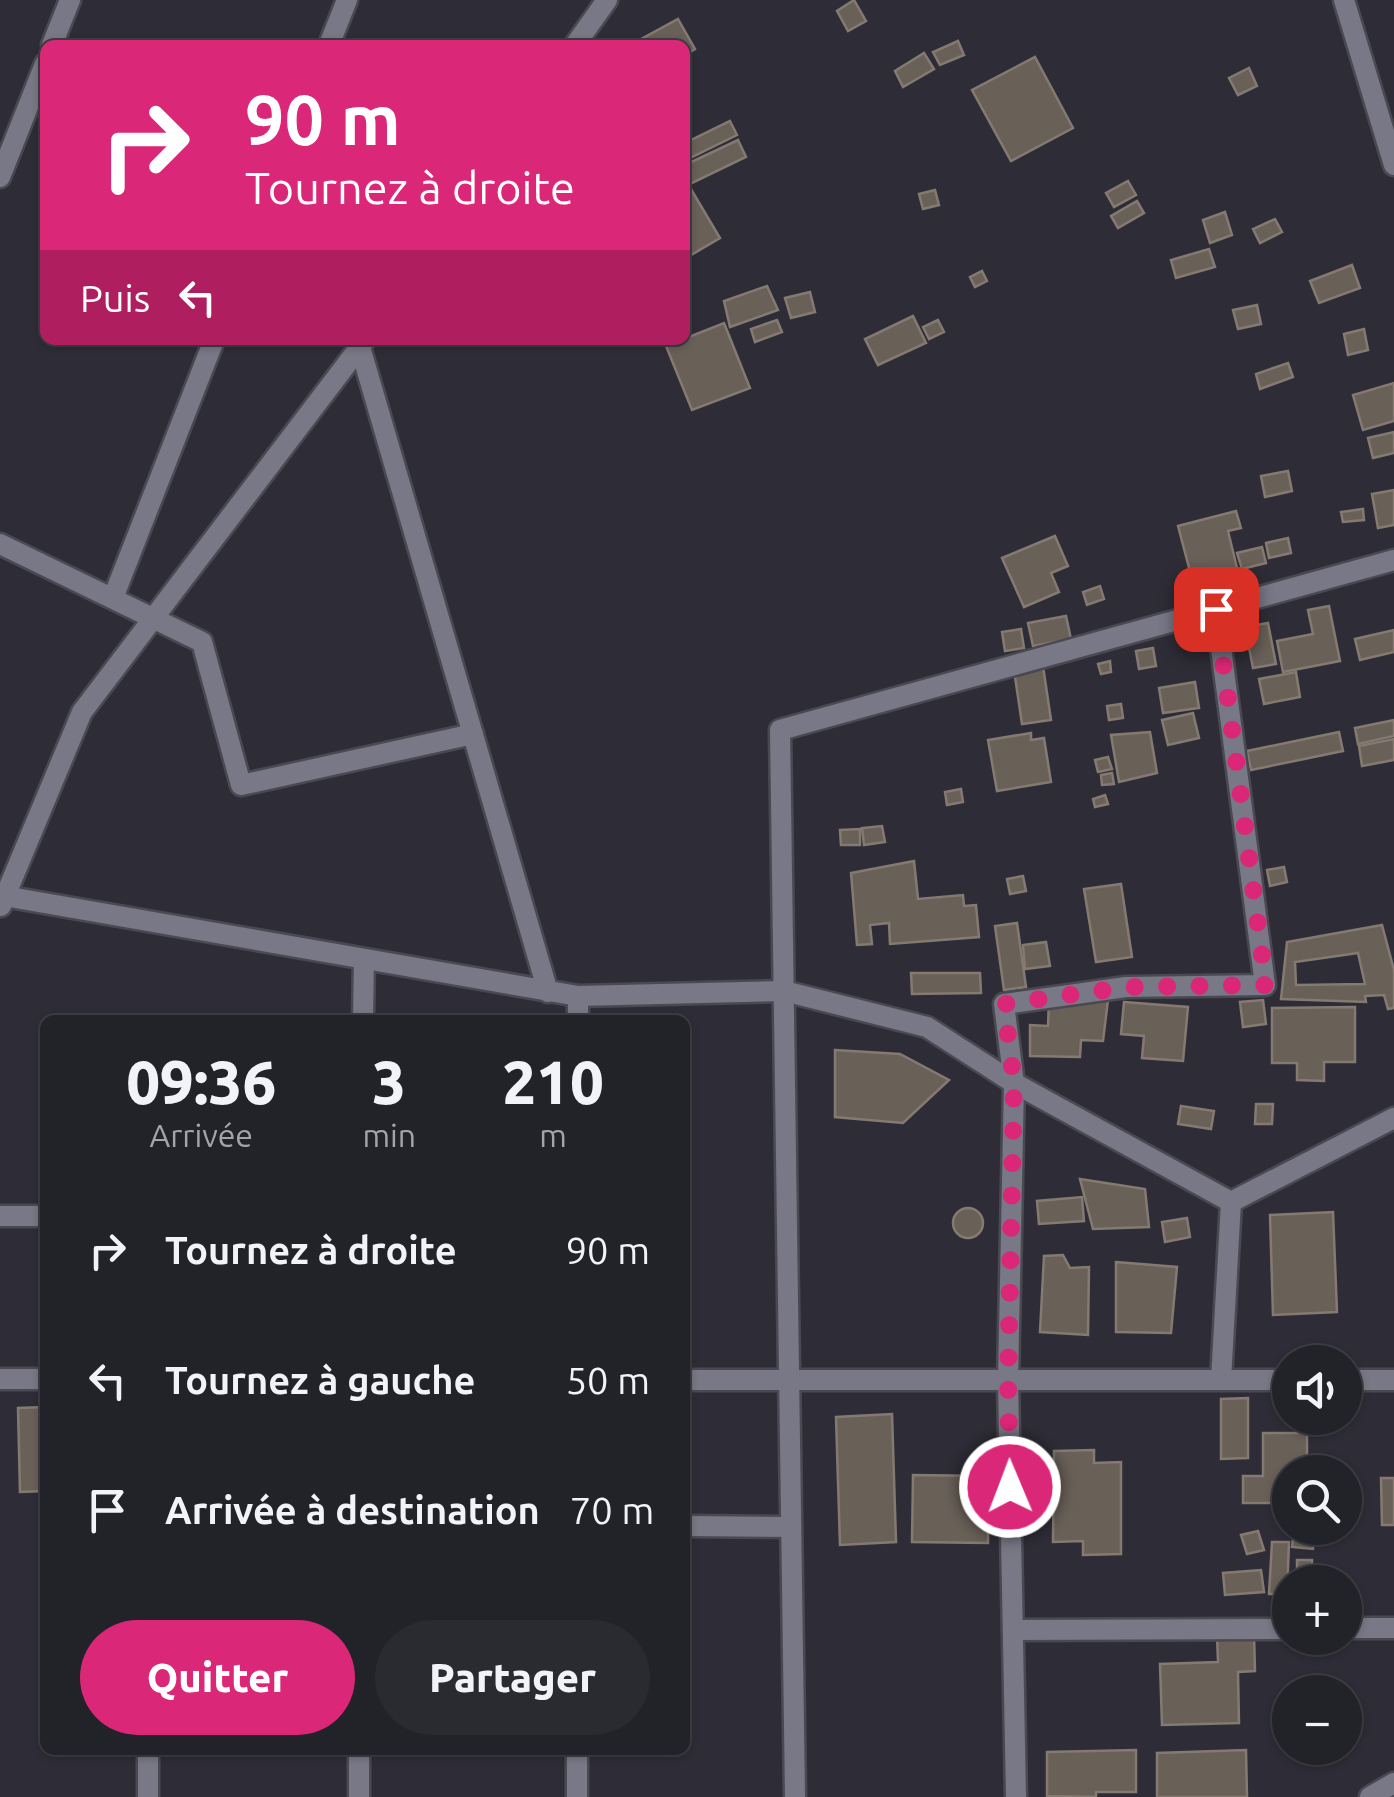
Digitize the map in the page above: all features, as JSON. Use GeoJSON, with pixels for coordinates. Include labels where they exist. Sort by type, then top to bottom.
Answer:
{"type":"FeatureCollection","features":[{"type":"Feature","properties":{"kind":"street"},"geometry":{"type":"LineString","coordinates":[[54,40],[70,0]]}},
{"type":"Feature","properties":{"kind":"street"},"geometry":{"type":"LineString","coordinates":[[331,40],[347,0]]}},
{"type":"Feature","properties":{"kind":"street"},"geometry":{"type":"LineString","coordinates":[[578,40],[606,0]]}},
{"type":"Feature","properties":{"kind":"street"},"geometry":{"type":"LineString","coordinates":[[1344,0],[1394,165]]}},
{"type":"Feature","properties":{"kind":"street"},"geometry":{"type":"LineString","coordinates":[[0,178],[40,77]]}},
{"type":"Feature","properties":{"kind":"street"},"geometry":{"type":"LineString","coordinates":[[113,598],[212,345]]}},
{"type":"Feature","properties":{"kind":"street"},"geometry":{"type":"LineString","coordinates":[[362,345],[82,712],[2,902],[578,996],[784,991],[926,1027],[1014,1083],[1231,1202]]}},
{"type":"Feature","properties":{"kind":"street"},"geometry":{"type":"LineString","coordinates":[[363,345],[548,992]]}},
{"type":"Feature","properties":{"kind":"street"},"geometry":{"type":"LineString","coordinates":[[0,544],[202,642],[241,785],[473,734]]}},
{"type":"Feature","properties":{"kind":"street"},"geometry":{"type":"LineString","coordinates":[[794,1797],[780,730],[1394,560]]}},
{"type":"Feature","properties":{"kind":"street"},"geometry":{"type":"LineString","coordinates":[[1016,1797],[1008,1380],[1014,1083],[1004,1004],[1126,987],[1266,985],[1216,609]]}},
{"type":"Feature","properties":{"kind":"street"},"geometry":{"type":"LineString","coordinates":[[363,1015],[364,959]]}},
{"type":"Feature","properties":{"kind":"street"},"geometry":{"type":"LineString","coordinates":[[578,996],[578,1015]]}},
{"type":"Feature","properties":{"kind":"street"},"geometry":{"type":"LineString","coordinates":[[1231,1202],[1394,1118]]}},
{"type":"Feature","properties":{"kind":"street"},"geometry":{"type":"LineString","coordinates":[[1221,1380],[1231,1202]]}},
{"type":"Feature","properties":{"kind":"street"},"geometry":{"type":"LineString","coordinates":[[0,1216],[40,1216]]}},
{"type":"Feature","properties":{"kind":"street"},"geometry":{"type":"LineString","coordinates":[[0,1380],[40,1380]]}},
{"type":"Feature","properties":{"kind":"street"},"geometry":{"type":"LineString","coordinates":[[690,1380],[1272,1380]]}},
{"type":"Feature","properties":{"kind":"street"},"geometry":{"type":"LineString","coordinates":[[1362,1380],[1394,1380]]}},
{"type":"Feature","properties":{"kind":"street"},"geometry":{"type":"LineString","coordinates":[[690,1526],[791,1526]]}},
{"type":"Feature","properties":{"kind":"street"},"geometry":{"type":"LineString","coordinates":[[1013,1630],[1272,1628]]}},
{"type":"Feature","properties":{"kind":"street"},"geometry":{"type":"LineString","coordinates":[[1362,1628],[1394,1628]]}},
{"type":"Feature","properties":{"kind":"street"},"geometry":{"type":"LineString","coordinates":[[148,1755],[148,1797]]}},
{"type":"Feature","properties":{"kind":"street"},"geometry":{"type":"LineString","coordinates":[[359,1755],[359,1797]]}},
{"type":"Feature","properties":{"kind":"street"},"geometry":{"type":"LineString","coordinates":[[577,1755],[577,1797]]}},
{"type":"Feature","properties":{"kind":"street"},"geometry":{"type":"LineString","coordinates":[[1370,1797],[1394,1783]]}},
{"type":"Feature","properties":{"kind":"building"},"geometry":{"type":"Polygon","coordinates":[[[854,0],[866,21],[848,31],[837,11],[854,0]]]}},
{"type":"Feature","properties":{"kind":"building"},"geometry":{"type":"Polygon","coordinates":[[[678,19],[690,40],[639,40],[678,19]]]}},
{"type":"Feature","properties":{"kind":"building"},"geometry":{"type":"Polygon","coordinates":[[[958,41],[964,55],[940,65],[933,52],[958,41]]]}},
{"type":"Feature","properties":{"kind":"building"},"geometry":{"type":"Polygon","coordinates":[[[924,53],[934,69],[903,87],[895,71],[924,53]]]}},
{"type":"Feature","properties":{"kind":"building"},"geometry":{"type":"Polygon","coordinates":[[[1035,57],[1073,128],[1011,161],[972,90],[1035,57]]]}},
{"type":"Feature","properties":{"kind":"building"},"geometry":{"type":"Polygon","coordinates":[[[1249,68],[1257,86],[1238,95],[1229,78],[1249,68]]]}},
{"type":"Feature","properties":{"kind":"building"},"geometry":{"type":"Polygon","coordinates":[[[730,121],[737,135],[690,158],[690,141],[730,121]]]}},
{"type":"Feature","properties":{"kind":"building"},"geometry":{"type":"Polygon","coordinates":[[[738,140],[746,157],[690,184],[690,163],[738,140]]]}},
{"type":"Feature","properties":{"kind":"building"},"geometry":{"type":"Polygon","coordinates":[[[1128,181],[1136,195],[1114,207],[1106,193],[1128,181]]]}},
{"type":"Feature","properties":{"kind":"building"},"geometry":{"type":"Polygon","coordinates":[[[690,187],[720,238],[690,256],[690,187]]]}},
{"type":"Feature","properties":{"kind":"building"},"geometry":{"type":"Polygon","coordinates":[[[935,190],[939,205],[923,209],[919,194],[935,190]]]}},
{"type":"Feature","properties":{"kind":"building"},"geometry":{"type":"Polygon","coordinates":[[[1137,201],[1144,213],[1118,228],[1111,216],[1137,201]]]}},
{"type":"Feature","properties":{"kind":"building"},"geometry":{"type":"Polygon","coordinates":[[[1225,212],[1232,235],[1210,243],[1203,220],[1225,212]]]}},
{"type":"Feature","properties":{"kind":"building"},"geometry":{"type":"Polygon","coordinates":[[[1275,219],[1282,232],[1260,243],[1253,229],[1275,219]]]}},
{"type":"Feature","properties":{"kind":"building"},"geometry":{"type":"Polygon","coordinates":[[[1209,249],[1215,267],[1176,278],[1171,260],[1209,249]]]}},
{"type":"Feature","properties":{"kind":"building"},"geometry":{"type":"Polygon","coordinates":[[[1352,265],[1360,288],[1319,303],[1310,281],[1352,265]]]}},
{"type":"Feature","properties":{"kind":"building"},"geometry":{"type":"Polygon","coordinates":[[[982,271],[987,281],[975,287],[970,277],[982,271]]]}},
{"type":"Feature","properties":{"kind":"building"},"geometry":{"type":"Polygon","coordinates":[[[767,286],[778,310],[730,327],[724,301],[767,286]]]}},
{"type":"Feature","properties":{"kind":"building"},"geometry":{"type":"Polygon","coordinates":[[[810,292],[815,312],[791,318],[785,298],[810,292]]]}},
{"type":"Feature","properties":{"kind":"building"},"geometry":{"type":"Polygon","coordinates":[[[1257,305],[1261,324],[1238,329],[1233,310],[1257,305]]]}},
{"type":"Feature","properties":{"kind":"building"},"geometry":{"type":"Polygon","coordinates":[[[913,316],[926,343],[878,365],[865,339],[913,316]]]}},
{"type":"Feature","properties":{"kind":"building"},"geometry":{"type":"Polygon","coordinates":[[[777,320],[782,332],[755,342],[751,329],[777,320]]]}},
{"type":"Feature","properties":{"kind":"building"},"geometry":{"type":"Polygon","coordinates":[[[938,320],[944,332],[929,339],[923,327],[938,320]]]}},
{"type":"Feature","properties":{"kind":"building"},"geometry":{"type":"Polygon","coordinates":[[[724,323],[750,388],[692,410],[666,346],[690,345],[690,336],[724,323]]]}},
{"type":"Feature","properties":{"kind":"building"},"geometry":{"type":"Polygon","coordinates":[[[1364,329],[1368,350],[1348,355],[1344,334],[1364,329]]]}},
{"type":"Feature","properties":{"kind":"building"},"geometry":{"type":"Polygon","coordinates":[[[1288,363],[1293,377],[1260,389],[1256,374],[1288,363]]]}},
{"type":"Feature","properties":{"kind":"building"},"geometry":{"type":"Polygon","coordinates":[[[1394,383],[1394,421],[1363,430],[1353,395],[1394,383]]]}},
{"type":"Feature","properties":{"kind":"building"},"geometry":{"type":"Polygon","coordinates":[[[1394,432],[1394,453],[1373,458],[1368,438],[1394,432]]]}},
{"type":"Feature","properties":{"kind":"building"},"geometry":{"type":"Polygon","coordinates":[[[1288,471],[1292,491],[1265,497],[1261,476],[1288,471]]]}},
{"type":"Feature","properties":{"kind":"building"},"geometry":{"type":"Polygon","coordinates":[[[1394,490],[1394,525],[1378,528],[1372,494],[1394,490]]]}},
{"type":"Feature","properties":{"kind":"building"},"geometry":{"type":"Polygon","coordinates":[[[1363,509],[1364,520],[1343,522],[1341,512],[1363,509]]]}},
{"type":"Feature","properties":{"kind":"building"},"geometry":{"type":"Polygon","coordinates":[[[1236,511],[1241,528],[1228,531],[1238,572],[1193,583],[1178,526],[1236,511]]]}},
{"type":"Feature","properties":{"kind":"building"},"geometry":{"type":"Polygon","coordinates":[[[1055,536],[1068,566],[1051,573],[1059,592],[1024,607],[1002,558],[1055,536]]]}},
{"type":"Feature","properties":{"kind":"building"},"geometry":{"type":"Polygon","coordinates":[[[1288,538],[1291,553],[1269,558],[1266,543],[1288,538]]]}},
{"type":"Feature","properties":{"kind":"building"},"geometry":{"type":"Polygon","coordinates":[[[1262,547],[1266,563],[1242,569],[1237,553],[1262,547]]]}},
{"type":"Feature","properties":{"kind":"building"},"geometry":{"type":"Polygon","coordinates":[[[1100,586],[1104,599],[1087,605],[1083,592],[1100,586]]]}},
{"type":"Feature","properties":{"kind":"building"},"geometry":{"type":"Polygon","coordinates":[[[1329,606],[1340,661],[1283,672],[1277,641],[1313,634],[1308,610],[1329,606]]]}},
{"type":"Feature","properties":{"kind":"building"},"geometry":{"type":"Polygon","coordinates":[[[1066,616],[1071,639],[1033,646],[1028,623],[1066,616]]]}},
{"type":"Feature","properties":{"kind":"building"},"geometry":{"type":"Polygon","coordinates":[[[1268,623],[1276,664],[1253,668],[1245,627],[1268,623]]]}},
{"type":"Feature","properties":{"kind":"building"},"geometry":{"type":"Polygon","coordinates":[[[1021,629],[1024,648],[1005,651],[1002,632],[1021,629]]]}},
{"type":"Feature","properties":{"kind":"building"},"geometry":{"type":"Polygon","coordinates":[[[1394,630],[1394,652],[1360,660],[1355,639],[1394,630]]]}},
{"type":"Feature","properties":{"kind":"building"},"geometry":{"type":"Polygon","coordinates":[[[1153,648],[1156,666],[1139,669],[1136,651],[1153,648]]]}},
{"type":"Feature","properties":{"kind":"building"},"geometry":{"type":"Polygon","coordinates":[[[1110,661],[1111,672],[1101,674],[1098,664],[1110,661]]]}},
{"type":"Feature","properties":{"kind":"building"},"geometry":{"type":"Polygon","coordinates":[[[1043,666],[1051,720],[1022,724],[1014,670],[1043,666]]]}},
{"type":"Feature","properties":{"kind":"building"},"geometry":{"type":"Polygon","coordinates":[[[1296,672],[1300,697],[1264,704],[1259,679],[1296,672]]]}},
{"type":"Feature","properties":{"kind":"building"},"geometry":{"type":"Polygon","coordinates":[[[1195,682],[1199,708],[1163,713],[1159,688],[1195,682]]]}},
{"type":"Feature","properties":{"kind":"building"},"geometry":{"type":"Polygon","coordinates":[[[1121,704],[1123,718],[1109,720],[1107,706],[1121,704]]]}},
{"type":"Feature","properties":{"kind":"building"},"geometry":{"type":"Polygon","coordinates":[[[1193,713],[1199,738],[1168,745],[1162,720],[1193,713]]]}},
{"type":"Feature","properties":{"kind":"building"},"geometry":{"type":"Polygon","coordinates":[[[1394,720],[1394,736],[1358,744],[1355,728],[1394,720]]]}},
{"type":"Feature","properties":{"kind":"building"},"geometry":{"type":"Polygon","coordinates":[[[1150,732],[1157,773],[1119,782],[1111,735],[1150,732]]]}},
{"type":"Feature","properties":{"kind":"building"},"geometry":{"type":"Polygon","coordinates":[[[1339,732],[1343,751],[1251,770],[1247,751],[1339,732]]]}},
{"type":"Feature","properties":{"kind":"building"},"geometry":{"type":"Polygon","coordinates":[[[1031,733],[1031,740],[1044,738],[1051,782],[997,791],[988,740],[1031,733]]]}},
{"type":"Feature","properties":{"kind":"building"},"geometry":{"type":"Polygon","coordinates":[[[1394,739],[1394,760],[1362,766],[1359,746],[1394,739]]]}},
{"type":"Feature","properties":{"kind":"building"},"geometry":{"type":"Polygon","coordinates":[[[1108,757],[1112,769],[1098,772],[1095,760],[1108,757]]]}},
{"type":"Feature","properties":{"kind":"building"},"geometry":{"type":"Polygon","coordinates":[[[1112,773],[1114,784],[1102,785],[1101,775],[1112,773]]]}},
{"type":"Feature","properties":{"kind":"building"},"geometry":{"type":"Polygon","coordinates":[[[961,789],[963,802],[947,805],[945,792],[961,789]]]}},
{"type":"Feature","properties":{"kind":"building"},"geometry":{"type":"Polygon","coordinates":[[[1105,795],[1108,804],[1095,807],[1093,799],[1105,795]]]}},
{"type":"Feature","properties":{"kind":"building"},"geometry":{"type":"Polygon","coordinates":[[[882,826],[885,842],[864,845],[862,828],[882,826]]]}},
{"type":"Feature","properties":{"kind":"building"},"geometry":{"type":"Polygon","coordinates":[[[860,829],[860,845],[841,845],[840,830],[860,829]]]}},
{"type":"Feature","properties":{"kind":"building"},"geometry":{"type":"Polygon","coordinates":[[[914,861],[918,899],[963,895],[964,906],[976,905],[979,937],[890,944],[889,923],[870,925],[872,944],[857,945],[851,873],[914,861]]]}},
{"type":"Feature","properties":{"kind":"building"},"geometry":{"type":"Polygon","coordinates":[[[1284,867],[1287,882],[1270,886],[1267,870],[1284,867]]]}},
{"type":"Feature","properties":{"kind":"building"},"geometry":{"type":"Polygon","coordinates":[[[1023,876],[1026,891],[1010,894],[1007,879],[1023,876]]]}},
{"type":"Feature","properties":{"kind":"building"},"geometry":{"type":"Polygon","coordinates":[[[1121,884],[1132,957],[1096,962],[1084,889],[1121,884]]]}},
{"type":"Feature","properties":{"kind":"building"},"geometry":{"type":"Polygon","coordinates":[[[1017,923],[1026,987],[1004,990],[995,926],[1017,923]]]}},
{"type":"Feature","properties":{"kind":"building"},"geometry":{"type":"Polygon","coordinates":[[[1382,925],[1394,970],[1394,1008],[1388,1009],[1384,995],[1365,996],[1366,1002],[1281,999],[1287,942],[1382,925]],[[1358,953],[1295,962],[1296,985],[1365,984],[1358,953]]]}},
{"type":"Feature","properties":{"kind":"building"},"geometry":{"type":"Polygon","coordinates":[[[1046,942],[1050,966],[1025,969],[1023,945],[1046,942]]]}},
{"type":"Feature","properties":{"kind":"building"},"geometry":{"type":"Polygon","coordinates":[[[911,973],[980,973],[981,993],[912,994],[911,973]]]}},
{"type":"Feature","properties":{"kind":"building"},"geometry":{"type":"Polygon","coordinates":[[[1049,999],[1108,1000],[1103,1041],[1081,1040],[1080,1057],[1030,1056],[1030,1025],[1048,1026],[1049,999]]]}},
{"type":"Feature","properties":{"kind":"building"},"geometry":{"type":"Polygon","coordinates":[[[1263,1000],[1266,1024],[1243,1027],[1240,1002],[1263,1000]]]}},
{"type":"Feature","properties":{"kind":"building"},"geometry":{"type":"Polygon","coordinates":[[[1124,1002],[1188,1007],[1183,1061],[1142,1058],[1144,1036],[1121,1034],[1124,1002]]]}},
{"type":"Feature","properties":{"kind":"building"},"geometry":{"type":"Polygon","coordinates":[[[1355,1007],[1355,1062],[1324,1062],[1324,1081],[1297,1080],[1297,1063],[1272,1063],[1272,1008],[1355,1007]]]}},
{"type":"Feature","properties":{"kind":"building"},"geometry":{"type":"Polygon","coordinates":[[[835,1050],[900,1054],[949,1080],[903,1123],[835,1117],[835,1050]]]}},
{"type":"Feature","properties":{"kind":"building"},"geometry":{"type":"Polygon","coordinates":[[[1256,1104],[1273,1104],[1272,1124],[1255,1124],[1256,1104]]]}},
{"type":"Feature","properties":{"kind":"building"},"geometry":{"type":"Polygon","coordinates":[[[1181,1106],[1214,1111],[1211,1129],[1178,1124],[1181,1106]]]}},
{"type":"Feature","properties":{"kind":"building"},"geometry":{"type":"Polygon","coordinates":[[[1080,1179],[1145,1189],[1149,1227],[1093,1229],[1080,1179]]]}},
{"type":"Feature","properties":{"kind":"building"},"geometry":{"type":"Polygon","coordinates":[[[1082,1197],[1084,1221],[1039,1224],[1037,1201],[1082,1197]]]}},
{"type":"Feature","properties":{"kind":"building"},"geometry":{"type":"Polygon","coordinates":[[[968,1208],[982,1217],[983,1223],[974,1237],[968,1238],[954,1229],[953,1223],[962,1209],[968,1208]]]}},
{"type":"Feature","properties":{"kind":"building"},"geometry":{"type":"Polygon","coordinates":[[[1333,1212],[1337,1312],[1273,1315],[1270,1215],[1333,1212]]]}},
{"type":"Feature","properties":{"kind":"building"},"geometry":{"type":"Polygon","coordinates":[[[1187,1218],[1190,1237],[1165,1242],[1162,1222],[1187,1218]]]}},
{"type":"Feature","properties":{"kind":"building"},"geometry":{"type":"Polygon","coordinates":[[[1063,1255],[1070,1268],[1089,1267],[1088,1335],[1040,1332],[1044,1256],[1063,1255]]]}},
{"type":"Feature","properties":{"kind":"building"},"geometry":{"type":"Polygon","coordinates":[[[1116,1262],[1177,1267],[1171,1333],[1116,1332],[1116,1262]]]}},
{"type":"Feature","properties":{"kind":"building"},"geometry":{"type":"Polygon","coordinates":[[[1248,1398],[1248,1458],[1221,1459],[1221,1399],[1248,1398]]]}},
{"type":"Feature","properties":{"kind":"building"},"geometry":{"type":"Polygon","coordinates":[[[40,1407],[40,1491],[20,1492],[18,1408],[40,1407]]]}},
{"type":"Feature","properties":{"kind":"building"},"geometry":{"type":"Polygon","coordinates":[[[892,1414],[896,1542],[840,1545],[836,1417],[892,1414]]]}},
{"type":"Feature","properties":{"kind":"building"},"geometry":{"type":"Polygon","coordinates":[[[1263,1433],[1307,1435],[1307,1455],[1272,1455],[1272,1503],[1243,1503],[1243,1476],[1263,1476],[1263,1433]]]}},
{"type":"Feature","properties":{"kind":"building"},"geometry":{"type":"Polygon","coordinates":[[[1094,1450],[1094,1463],[1121,1462],[1121,1554],[1083,1555],[1083,1541],[1053,1542],[1054,1451],[1094,1450]]]}},
{"type":"Feature","properties":{"kind":"building"},"geometry":{"type":"Polygon","coordinates":[[[913,1475],[989,1476],[988,1543],[912,1542],[913,1475]]]}},
{"type":"Feature","properties":{"kind":"building"},"geometry":{"type":"Polygon","coordinates":[[[1381,1478],[1394,1478],[1394,1525],[1382,1525],[1381,1478]]]}},
{"type":"Feature","properties":{"kind":"building"},"geometry":{"type":"Polygon","coordinates":[[[1258,1531],[1264,1550],[1247,1554],[1241,1535],[1258,1531]]]}},
{"type":"Feature","properties":{"kind":"building"},"geometry":{"type":"Polygon","coordinates":[[[1272,1542],[1289,1545],[1288,1565],[1272,1565],[1269,1594],[1272,1542]]]}},
{"type":"Feature","properties":{"kind":"building"},"geometry":{"type":"Polygon","coordinates":[[[1292,1545],[1313,1545],[1313,1549],[1292,1545]]]}},
{"type":"Feature","properties":{"kind":"building"},"geometry":{"type":"Polygon","coordinates":[[[1297,1560],[1312,1560],[1312,1565],[1297,1565],[1297,1560]]]}},
{"type":"Feature","properties":{"kind":"building"},"geometry":{"type":"Polygon","coordinates":[[[1261,1570],[1264,1592],[1225,1595],[1223,1573],[1261,1570]]]}},
{"type":"Feature","properties":{"kind":"building"},"geometry":{"type":"Polygon","coordinates":[[[1254,1635],[1255,1671],[1238,1672],[1239,1723],[1162,1725],[1160,1664],[1218,1662],[1217,1636],[1254,1635]]]}},
{"type":"Feature","properties":{"kind":"building"},"geometry":{"type":"Polygon","coordinates":[[[1136,1750],[1136,1792],[1096,1792],[1096,1797],[1047,1796],[1047,1752],[1136,1750]]]}},
{"type":"Feature","properties":{"kind":"building"},"geometry":{"type":"Polygon","coordinates":[[[1246,1750],[1247,1797],[1157,1797],[1157,1753],[1246,1750]]]}},
{"type":"Feature","properties":{"kind":"route"},"geometry":{"type":"LineString","coordinates":[[1010,1487],[1008,1380],[1014,1083],[1004,1004],[1126,987],[1266,985],[1216,609]]}}]}
